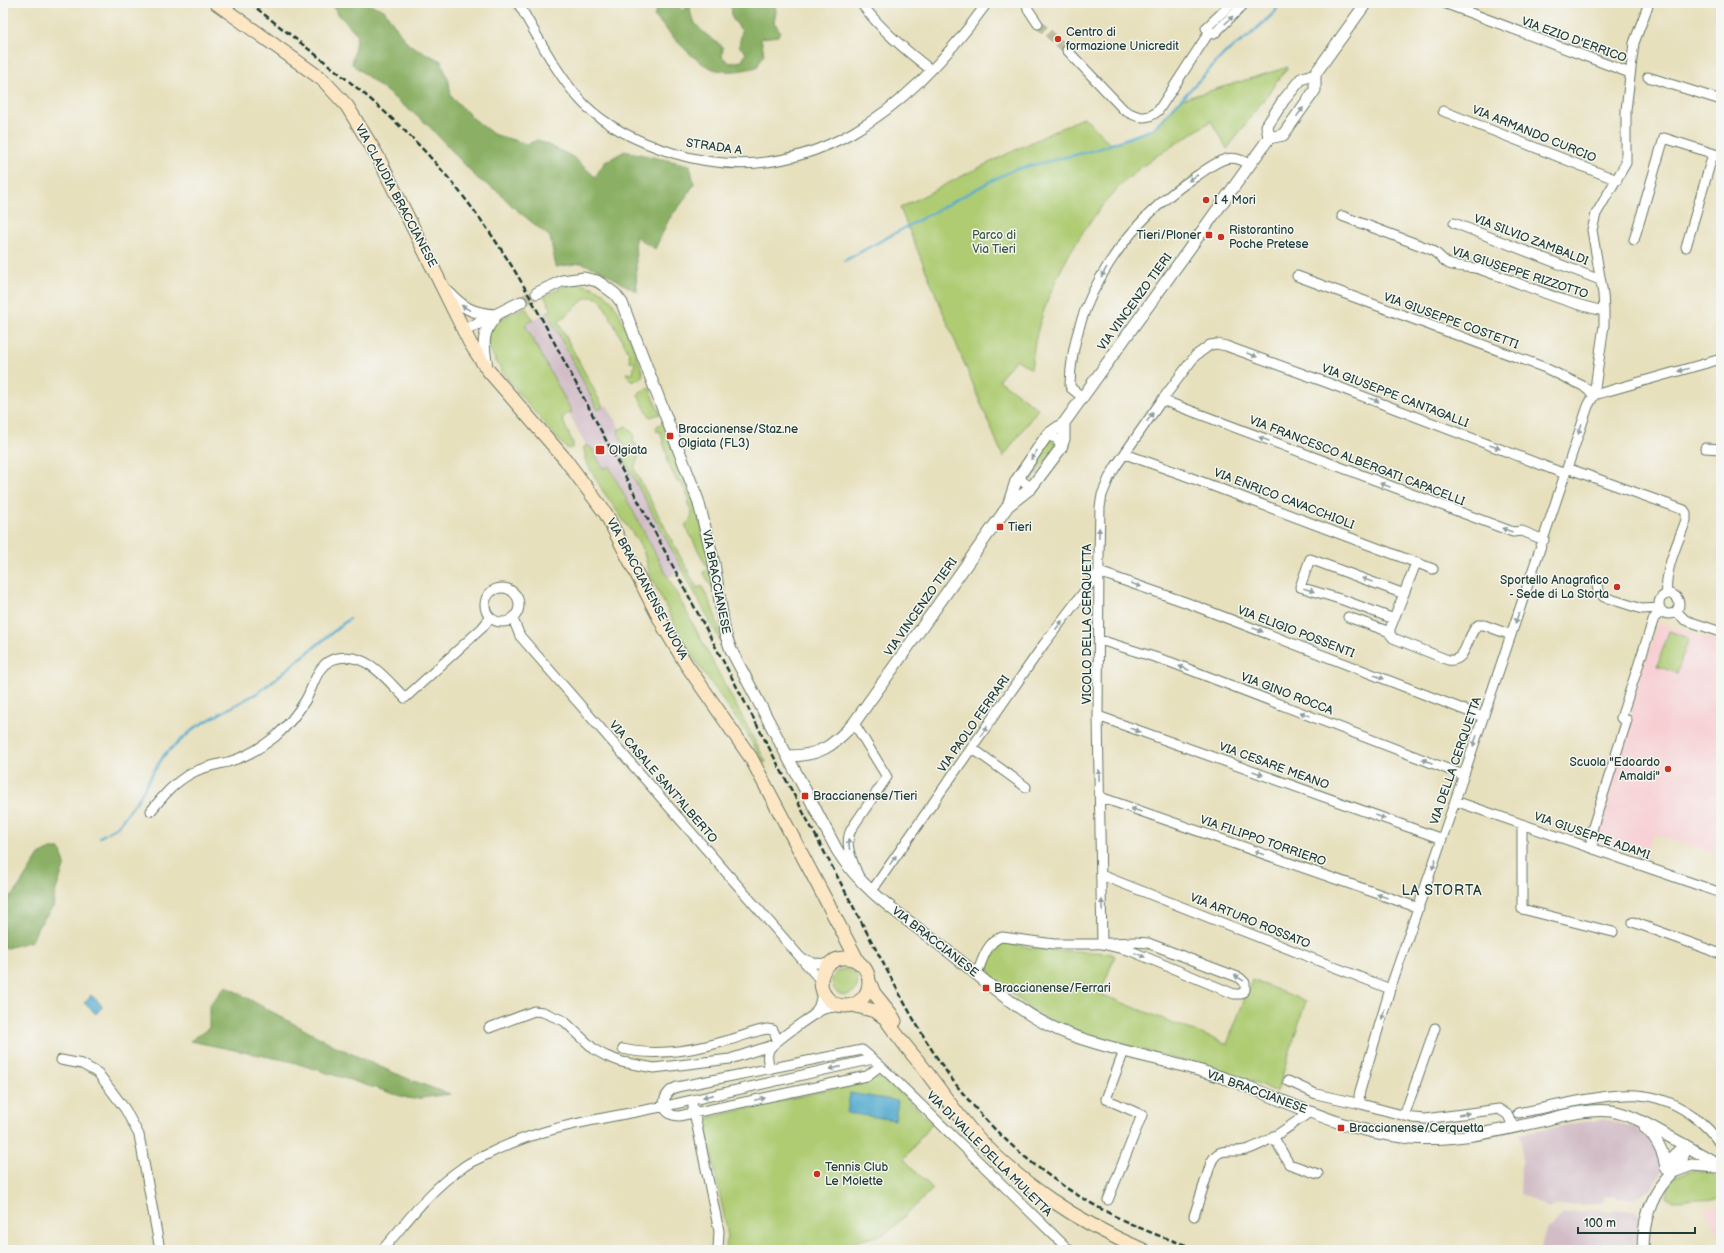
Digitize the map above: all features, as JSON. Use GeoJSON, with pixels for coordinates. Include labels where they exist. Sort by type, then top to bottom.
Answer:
{"type":"FeatureCollection","features":[{"type":"Feature","properties":{"kind":"main road","name":"VIA CLAUDIA BRACCIANESE"},"geometry":{"type":"LineString","coordinates":[[216,3],[323,80],[348,106],[378,157],[442,286]]}},
{"type":"Feature","properties":{"kind":"main road"},"geometry":{"type":"LineString","coordinates":[[442,286],[463,331],[487,369]]}},
{"type":"Feature","properties":{"kind":"main road","name":"VIA BRACCIANENSE NUOVA"},"geometry":{"type":"LineString","coordinates":[[487,369],[564,459],[606,514],[665,629],[686,664],[751,758],[859,963]]}},
{"type":"Feature","properties":{"kind":"main road"},"geometry":{"type":"LineString","coordinates":[[842,931],[842,946],[840,953],[824,972],[822,986],[829,1000],[875,1011],[885,1018],[970,1130],[1004,1163],[1053,1201],[1072,1213],[1126,1243],[1143,1250]]}},
{"type":"Feature","properties":{"kind":"main road"},"geometry":{"type":"LineString","coordinates":[[833,962],[845,959],[859,963],[866,971],[874,993],[891,1014],[923,1068]]}},
{"type":"Feature","properties":{"kind":"main road"},"geometry":{"type":"LineString","coordinates":[[848,1005],[865,995],[869,981]]}},
{"type":"Feature","properties":{"kind":"street","name":"STRADA A"},"geometry":{"type":"LineString","coordinates":[[518,3],[569,86],[585,105],[598,116],[632,136],[651,145],[680,155],[711,162],[744,164],[770,163],[817,149],[859,128],[886,111],[931,70],[961,38],[987,3]]}},
{"type":"Feature","properties":{"kind":"street"},"geometry":{"type":"LineString","coordinates":[[861,3],[884,30],[907,52],[931,70]]}},
{"type":"Feature","properties":{"kind":"street"},"geometry":{"type":"LineString","coordinates":[[1026,3],[1028,9],[1038,24]]}},
{"type":"Feature","properties":{"kind":"street"},"geometry":{"type":"LineString","coordinates":[[1232,3],[1206,28],[1214,34],[1245,3]]}},
{"type":"Feature","properties":{"kind":"street"},"geometry":{"type":"LineString","coordinates":[[1315,74],[1315,90],[1283,135],[1269,138],[1267,126],[1284,101],[1300,80],[1315,74],[1366,3]]}},
{"type":"Feature","properties":{"kind":"street","name":"VIA EZIO D'ERRICO"},"geometry":{"type":"LineString","coordinates":[[1444,3],[1630,73]]}},
{"type":"Feature","properties":{"kind":"street","name":"VIA DELLA CERQUETTA"},"geometry":{"type":"LineString","coordinates":[[1361,1104],[1359,1096],[1360,1091],[1390,989],[1456,801],[1463,775],[1544,540],[1588,406],[1594,395],[1604,325],[1604,311],[1592,236],[1593,225],[1596,214],[1624,169],[1628,157],[1626,110],[1634,43],[1649,3]]}},
{"type":"Feature","properties":{"kind":"street"},"geometry":{"type":"LineString","coordinates":[[1067,50],[1124,110],[1143,118],[1152,116],[1158,112],[1210,30]]}},
{"type":"Feature","properties":{"kind":"street"},"geometry":{"type":"LineString","coordinates":[[1648,77],[1721,100]]}},
{"type":"Feature","properties":{"kind":"street"},"geometry":{"type":"LineString","coordinates":[[1300,80],[1315,90]]}},
{"type":"Feature","properties":{"kind":"street","name":"VIA ARMANDO CURCIO"},"geometry":{"type":"LineString","coordinates":[[1443,111],[1616,180]]}},
{"type":"Feature","properties":{"kind":"street"},"geometry":{"type":"LineString","coordinates":[[1270,122],[1284,133]]}},
{"type":"Feature","properties":{"kind":"street","name":"VIA VINCENZO TIERI"},"geometry":{"type":"LineString","coordinates":[[1008,506],[1015,484],[1047,434],[1064,423],[1269,138]]}},
{"type":"Feature","properties":{"kind":"street"},"geometry":{"type":"LineString","coordinates":[[1634,240],[1664,138],[1717,155],[1686,247]]}},
{"type":"Feature","properties":{"kind":"street"},"geometry":{"type":"LineString","coordinates":[[1082,397],[1071,388],[1070,385],[1074,352],[1085,310],[1109,263],[1137,226],[1156,207],[1186,183],[1221,160],[1229,157],[1243,160],[1250,165]]}},
{"type":"Feature","properties":{"kind":"street","name":"VIA GIUSEPPE RIZZOTTO"},"geometry":{"type":"LineString","coordinates":[[1342,216],[1430,249],[1436,252],[1445,262],[1479,269],[1573,304],[1604,311]]}},
{"type":"Feature","properties":{"kind":"street","name":"VIA SILVIO ZAMBALDI"},"geometry":{"type":"LineString","coordinates":[[1454,223],[1600,280]]}},
{"type":"Feature","properties":{"kind":"street","name":"VIA GIUSEPPE COSTETTI"},"geometry":{"type":"LineString","coordinates":[[1297,276],[1543,367],[1583,386],[1594,395]]}},
{"type":"Feature","properties":{"kind":"street","name":"VIA BRACCIANESE"},"geometry":{"type":"LineString","coordinates":[[537,293],[562,281],[584,278],[596,281],[603,285],[615,294],[622,303],[698,500],[714,563],[725,633],[731,650],[837,850],[860,882],[871,892],[1011,1002],[1047,1025],[1072,1036],[1231,1081],[1310,1112],[1378,1134],[1408,1138],[1451,1137],[1518,1126],[1565,1115],[1597,1111],[1615,1112],[1636,1118],[1721,1167]]}},
{"type":"Feature","properties":{"kind":"street"},"geometry":{"type":"LineString","coordinates":[[442,286],[461,305],[472,312],[497,315]]}},
{"type":"Feature","properties":{"kind":"street"},"geometry":{"type":"LineString","coordinates":[[463,331],[521,302]]}},
{"type":"Feature","properties":{"kind":"street"},"geometry":{"type":"LineString","coordinates":[[487,369],[484,340],[485,333],[489,324],[497,315]]}},
{"type":"Feature","properties":{"kind":"street","name":"VICOLO DELLA CERQUETTA"},"geometry":{"type":"LineString","coordinates":[[1102,944],[1098,716],[1100,640],[1100,507],[1102,495],[1112,472],[1162,400],[1195,356],[1205,348],[1215,344]]}},
{"type":"Feature","properties":{"kind":"street","name":"VIA GIUSEPPE CANTAGALLI"},"geometry":{"type":"LineString","coordinates":[[1215,344],[1226,346],[1328,382],[1566,471],[1684,510],[1686,513],[1686,520],[1669,572],[1666,585],[1667,594]]}},
{"type":"Feature","properties":{"kind":"street"},"geometry":{"type":"LineString","coordinates":[[1594,395],[1721,359]]}},
{"type":"Feature","properties":{"kind":"street","name":"VIA FRANCESCO ALBERGATI CAPACELLI"},"geometry":{"type":"LineString","coordinates":[[1162,400],[1513,532],[1522,531],[1544,540]]}},
{"type":"Feature","properties":{"kind":"street","name":"VIA VINCENZO TIERI"},"geometry":{"type":"LineString","coordinates":[[788,756],[805,755],[826,749],[841,738],[854,723],[1008,506],[1032,487],[1061,448],[1063,442],[1064,423]]}},
{"type":"Feature","properties":{"kind":"street"},"geometry":{"type":"LineString","coordinates":[[1047,434],[1057,439],[1061,448]]}},
{"type":"Feature","properties":{"kind":"street"},"geometry":{"type":"LineString","coordinates":[[1705,448],[1721,449]]}},
{"type":"Feature","properties":{"kind":"street","name":"VIA ENRICO CAVACCHIOLI"},"geometry":{"type":"LineString","coordinates":[[1125,454],[1433,569]]}},
{"type":"Feature","properties":{"kind":"street"},"geometry":{"type":"LineString","coordinates":[[1020,475],[1023,482],[1032,487]]}},
{"type":"Feature","properties":{"kind":"street"},"geometry":{"type":"LineString","coordinates":[[1394,619],[1342,600],[1300,587],[1310,559],[1404,594]]}},
{"type":"Feature","properties":{"kind":"street"},"geometry":{"type":"LineString","coordinates":[[1390,632],[1416,563]]}},
{"type":"Feature","properties":{"kind":"street","name":"VIA ELIGIO POSSENTI"},"geometry":{"type":"LineString","coordinates":[[1099,572],[1185,602],[1483,717]]}},
{"type":"Feature","properties":{"kind":"street","name":"VIA PAOLO FERRARI"},"geometry":{"type":"LineString","coordinates":[[871,892],[1044,644],[1099,572]]}},
{"type":"Feature","properties":{"kind":"street"},"geometry":{"type":"LineString","coordinates":[[1594,849],[1590,836],[1627,720],[1621,718],[1654,618],[1661,610],[1660,600],[1667,594],[1674,595],[1678,600],[1679,606],[1676,611],[1670,614],[1661,610],[1642,609],[1604,597],[1598,591],[1597,585]]}},
{"type":"Feature","properties":{"kind":"street"},"geometry":{"type":"LineString","coordinates":[[502,588],[513,592],[517,597],[519,609],[513,619],[499,622],[490,618],[486,613],[485,601],[491,591],[502,588]]}},
{"type":"Feature","properties":{"kind":"street"},"geometry":{"type":"LineString","coordinates":[[1676,611],[1685,620],[1721,632]]}},
{"type":"Feature","properties":{"kind":"street"},"geometry":{"type":"LineString","coordinates":[[1348,617],[1390,632],[1391,636],[1396,639],[1451,660],[1457,660],[1461,656],[1474,629],[1478,625],[1484,625],[1511,635]]}},
{"type":"Feature","properties":{"kind":"street"},"geometry":{"type":"LineString","coordinates":[[151,811],[172,786],[189,774],[200,769],[247,755],[261,747],[278,734],[290,722],[304,702],[318,671],[331,660],[348,657],[363,660],[371,665],[405,698],[482,628],[490,618]]}},
{"type":"Feature","properties":{"kind":"street","name":"VIA CASALE SANT'ALBERTO"},"geometry":{"type":"LineString","coordinates":[[513,619],[520,636],[801,958],[822,986]]}},
{"type":"Feature","properties":{"kind":"street","name":"VIA GINO ROCCA"},"geometry":{"type":"LineString","coordinates":[[1100,640],[1170,662],[1463,775]]}},
{"type":"Feature","properties":{"kind":"street","name":"VIA CESARE MEANO"},"geometry":{"type":"LineString","coordinates":[[1098,716],[1442,839]]}},
{"type":"Feature","properties":{"kind":"street"},"geometry":{"type":"LineString","coordinates":[[854,723],[887,777],[852,828],[848,837],[849,850],[860,882]]}},
{"type":"Feature","properties":{"kind":"street"},"geometry":{"type":"LineString","coordinates":[[972,748],[1026,787]]}},
{"type":"Feature","properties":{"kind":"street","name":"VIA FILIPPO TORRIERO"},"geometry":{"type":"LineString","coordinates":[[1100,797],[1419,908]]}},
{"type":"Feature","properties":{"kind":"street","name":"VIA GIUSEPPE ADAMI"},"geometry":{"type":"LineString","coordinates":[[1456,801],[1721,893]]}},
{"type":"Feature","properties":{"kind":"street"},"geometry":{"type":"LineString","coordinates":[[1522,825],[1522,908],[1613,932]]}},
{"type":"Feature","properties":{"kind":"street","name":"VIA ARTURO ROSSATO"},"geometry":{"type":"LineString","coordinates":[[1101,875],[1390,989]]}},
{"type":"Feature","properties":{"kind":"street"},"geometry":{"type":"LineString","coordinates":[[1633,922],[1721,954]]}},
{"type":"Feature","properties":{"kind":"street"},"geometry":{"type":"LineString","coordinates":[[977,974],[989,946],[994,940],[1002,937],[1054,944],[1135,942],[1158,945],[1240,978],[1245,983],[1245,990],[1241,994],[1234,994],[1131,951],[1102,944]]}},
{"type":"Feature","properties":{"kind":"street"},"geometry":{"type":"LineString","coordinates":[[801,958],[814,964],[833,962]]}},
{"type":"Feature","properties":{"kind":"street"},"geometry":{"type":"LineString","coordinates":[[814,1014],[819,1006],[822,986]]}},
{"type":"Feature","properties":{"kind":"street"},"geometry":{"type":"LineString","coordinates":[[489,1028],[534,1011],[543,1012],[564,1021],[595,1050],[606,1056],[622,1062],[654,1068],[730,1059],[775,1043],[814,1014],[829,1008],[848,1005]]}},
{"type":"Feature","properties":{"kind":"street"},"geometry":{"type":"LineString","coordinates":[[1404,1116],[1435,1028]]}},
{"type":"Feature","properties":{"kind":"street"},"geometry":{"type":"LineString","coordinates":[[623,1049],[637,1053],[669,1052],[727,1041],[767,1029],[773,1030],[775,1043],[768,1055],[770,1069]]}},
{"type":"Feature","properties":{"kind":"street","name":"VIA DI VALLE DELLA MULETTA"},"geometry":{"type":"LineString","coordinates":[[850,1052],[862,1050],[892,1076],[1069,1250]]}},
{"type":"Feature","properties":{"kind":"street"},"geometry":{"type":"LineString","coordinates":[[1108,1200],[1142,1115],[1106,1099],[1124,1051]]}},
{"type":"Feature","properties":{"kind":"street"},"geometry":{"type":"LineString","coordinates":[[856,1078],[850,1052],[677,1087],[669,1090],[665,1095],[665,1106],[670,1114],[676,1116],[876,1074],[892,1076]]}},
{"type":"Feature","properties":{"kind":"street"},"geometry":{"type":"LineString","coordinates":[[382,1250],[440,1184],[462,1167],[504,1145],[538,1133],[572,1124],[665,1106],[873,1059]]}},
{"type":"Feature","properties":{"kind":"street"},"geometry":{"type":"LineString","coordinates":[[61,1060],[82,1064],[95,1070],[125,1109],[139,1134],[160,1250]]}},
{"type":"Feature","properties":{"kind":"street"},"geometry":{"type":"LineString","coordinates":[[867,1076],[880,1066]]}},
{"type":"Feature","properties":{"kind":"street"},"geometry":{"type":"LineString","coordinates":[[1288,1082],[1320,1095],[1419,1119],[1495,1109],[1513,1114],[1612,1095],[1643,1095],[1668,1102],[1686,1111],[1706,1126],[1721,1146]]}},
{"type":"Feature","properties":{"kind":"street"},"geometry":{"type":"LineString","coordinates":[[692,1100],[719,1231],[718,1250]]}},
{"type":"Feature","properties":{"kind":"street"},"geometry":{"type":"LineString","coordinates":[[1194,1216],[1215,1154],[1220,1152],[1249,1149],[1273,1136],[1310,1112]]}},
{"type":"Feature","properties":{"kind":"street"},"geometry":{"type":"LineString","coordinates":[[1513,1114],[1518,1126]]}},
{"type":"Feature","properties":{"kind":"street"},"geometry":{"type":"LineString","coordinates":[[1636,1118],[1646,1127],[1657,1141],[1671,1170]]}},
{"type":"Feature","properties":{"kind":"street"},"geometry":{"type":"LineString","coordinates":[[1273,1136],[1289,1164],[1318,1174]]}},
{"type":"Feature","properties":{"kind":"street"},"geometry":{"type":"LineString","coordinates":[[1643,1250],[1644,1229],[1648,1210],[1671,1170],[1682,1161],[1685,1145]]}},
{"type":"Feature","properties":{"kind":"street"},"geometry":{"type":"LineString","coordinates":[[1671,1170],[1692,1165],[1721,1167]]}},
{"type":"Feature","properties":{"kind":"shaded area"},"geometry":{"type":"Polygon","coordinates":[[[552,310],[603,407],[607,405],[620,429],[618,430],[618,434],[629,455],[623,458],[683,570],[668,578],[610,467],[603,470],[592,448],[587,447],[569,414],[572,412],[525,324],[552,310]]]}},
{"type":"Feature","properties":{"kind":"shaded area","name":"Scuola \"Edoardo Amaldi\""},"geometry":{"type":"Polygon","coordinates":[[[1658,622],[1721,643],[1721,828],[1712,853],[1653,834],[1647,854],[1623,846],[1621,851],[1596,842],[1595,830],[1633,710],[1629,709],[1658,622]]]}},
{"type":"Feature","properties":{"kind":"shaded area"},"geometry":{"type":"Polygon","coordinates":[[[1603,1120],[1634,1127],[1650,1138],[1663,1162],[1661,1172],[1650,1191],[1632,1199],[1617,1199],[1615,1196],[1605,1197],[1601,1204],[1555,1205],[1549,1208],[1520,1194],[1522,1140],[1519,1134],[1589,1121],[1603,1120]]]}},
{"type":"Feature","properties":{"kind":"shaded area"},"geometry":{"type":"Polygon","coordinates":[[[1721,1206],[1721,1250],[1716,1250],[1719,1237],[1705,1208],[1721,1206]]]}},
{"type":"Feature","properties":{"kind":"shaded area"},"geometry":{"type":"Polygon","coordinates":[[[1635,1210],[1638,1213],[1639,1218],[1636,1225],[1635,1250],[1539,1250],[1548,1229],[1554,1226],[1563,1214],[1586,1211],[1635,1210]]]}},
{"type":"Feature","properties":{"kind":"green space"},"geometry":{"type":"Polygon","coordinates":[[[332,3],[366,3],[384,10],[408,44],[441,61],[449,82],[451,96],[474,119],[493,134],[527,144],[538,140],[573,157],[595,177],[605,162],[625,151],[690,165],[694,184],[682,203],[669,219],[655,249],[635,236],[637,292],[600,270],[581,263],[556,267],[550,237],[512,206],[499,192],[478,179],[428,125],[352,64],[357,34],[337,13],[332,3]]]}},
{"type":"Feature","properties":{"kind":"green space"},"geometry":{"type":"Polygon","coordinates":[[[660,3],[673,3],[685,12],[685,3],[691,3],[690,10],[695,23],[705,34],[723,47],[722,57],[730,63],[742,61],[746,53],[739,46],[742,31],[732,18],[731,3],[775,3],[776,12],[774,22],[780,31],[778,36],[761,38],[764,54],[757,67],[732,71],[717,70],[700,62],[675,39],[654,16],[660,3]]]}},
{"type":"Feature","properties":{"kind":"green space","name":"Parco di Via Tieri"},"geometry":{"type":"Polygon","coordinates":[[[1288,67],[1227,149],[1211,121],[1140,168],[1105,202],[1090,222],[1076,243],[1053,287],[1037,333],[1031,369],[1016,359],[999,380],[1038,409],[1003,457],[900,208],[974,170],[1084,117],[1110,144],[1153,129],[1180,100],[1288,67]]]}},
{"type":"Feature","properties":{"kind":"green space"},"geometry":{"type":"Polygon","coordinates":[[[578,284],[589,286],[598,290],[612,301],[625,326],[643,374],[641,378],[632,382],[626,373],[633,374],[635,362],[630,361],[629,353],[601,300],[594,297],[586,298],[558,322],[603,407],[598,410],[547,312],[552,310],[544,296],[563,287],[578,284]]]}},
{"type":"Feature","properties":{"kind":"green space"},"geometry":{"type":"Polygon","coordinates":[[[525,307],[533,320],[525,325],[572,412],[564,416],[562,419],[573,443],[573,447],[570,449],[565,447],[519,394],[506,377],[490,348],[488,337],[490,331],[498,322],[525,307]]]}},
{"type":"Feature","properties":{"kind":"green space"},"geometry":{"type":"Polygon","coordinates":[[[647,388],[650,389],[660,414],[650,417],[638,396],[640,392],[647,388]]]}},
{"type":"Feature","properties":{"kind":"green space"},"geometry":{"type":"Polygon","coordinates":[[[663,424],[694,500],[707,548],[714,591],[703,572],[708,569],[685,525],[691,519],[692,512],[687,502],[690,500],[680,481],[677,482],[666,459],[668,459],[660,431],[657,432],[656,428],[658,425],[663,424]]]}},
{"type":"Feature","properties":{"kind":"green space"},"geometry":{"type":"Polygon","coordinates":[[[626,426],[634,434],[633,443],[636,444],[636,448],[641,449],[634,469],[697,588],[702,586],[706,593],[717,621],[722,644],[623,458],[629,455],[618,434],[618,430],[626,426]]]}},
{"type":"Feature","properties":{"kind":"green space"},"geometry":{"type":"Polygon","coordinates":[[[1050,440],[1052,440],[1057,446],[1030,481],[1027,480],[1026,473],[1050,440]]]}},
{"type":"Feature","properties":{"kind":"green space"},"geometry":{"type":"Polygon","coordinates":[[[586,445],[591,449],[592,448],[603,469],[609,466],[766,762],[764,763],[746,733],[693,657],[678,631],[650,575],[644,553],[637,540],[603,491],[585,460],[583,448],[586,445]]]}},
{"type":"Feature","properties":{"kind":"green space"},"geometry":{"type":"Polygon","coordinates":[[[1669,631],[1689,638],[1677,673],[1657,666],[1669,631]]]}},
{"type":"Feature","properties":{"kind":"green space"},"geometry":{"type":"Polygon","coordinates":[[[51,849],[60,849],[65,864],[55,893],[53,907],[38,927],[32,941],[3,949],[3,900],[14,894],[39,855],[51,849]]]}},
{"type":"Feature","properties":{"kind":"green space"},"geometry":{"type":"Polygon","coordinates":[[[1004,942],[1037,949],[1109,953],[1115,956],[1100,994],[1227,1044],[1252,980],[1306,1001],[1277,1092],[1245,1078],[1059,1027],[1031,1009],[993,978],[988,967],[990,955],[996,947],[1004,942]]]}},
{"type":"Feature","properties":{"kind":"green space"},"geometry":{"type":"Polygon","coordinates":[[[845,969],[854,973],[858,982],[854,991],[845,995],[836,991],[832,982],[836,973],[845,969]]]}},
{"type":"Feature","properties":{"kind":"green space"},"geometry":{"type":"Polygon","coordinates":[[[226,986],[335,1046],[392,1072],[450,1094],[414,1099],[407,1098],[289,1061],[190,1041],[209,1028],[209,1005],[226,986]]]}},
{"type":"Feature","properties":{"kind":"green space","name":"Tennis Club Le Molette"},"geometry":{"type":"Polygon","coordinates":[[[877,1078],[887,1080],[893,1084],[932,1123],[904,1159],[933,1189],[887,1233],[827,1250],[726,1250],[727,1230],[705,1123],[708,1118],[877,1078]]]}},
{"type":"Feature","properties":{"kind":"green space"},"geometry":{"type":"Polygon","coordinates":[[[1699,1170],[1712,1174],[1721,1181],[1721,1198],[1672,1200],[1666,1196],[1669,1185],[1677,1177],[1688,1172],[1699,1170]]]}},
{"type":"Feature","properties":{"kind":"water"},"geometry":{"type":"Polygon","coordinates":[[[91,995],[103,1006],[96,1014],[84,1003],[91,995]]]}},
{"type":"Feature","properties":{"kind":"water"},"geometry":{"type":"Polygon","coordinates":[[[850,1093],[898,1101],[895,1120],[847,1113],[850,1093]]]}},
{"type":"Feature","properties":{"kind":"waterway"},"geometry":{"type":"LineString","coordinates":[[844,261],[1013,170],[1095,150],[1153,129],[1225,53],[1249,36],[1275,12],[1280,3]]}},
{"type":"Feature","properties":{"kind":"waterway"},"geometry":{"type":"LineString","coordinates":[[100,837],[117,827],[139,798],[165,754],[196,727],[259,692],[349,619]]}},
{"type":"Feature","properties":{"kind":"tunnel"},"geometry":{"type":"LineString","coordinates":[[1038,24],[1067,50]]}},
{"type":"Feature","properties":{"kind":"tunnel"},"geometry":{"type":"LineString","coordinates":[[521,302],[537,293]]}},
{"type":"Feature","properties":{"kind":"railway"},"geometry":{"type":"LineString","coordinates":[[250,3],[349,81],[405,131],[460,192],[492,236],[535,306],[899,993],[930,1046],[956,1085],[990,1124],[1015,1149],[1072,1192],[1103,1210],[1136,1226],[1203,1250]]}},
{"type":"Feature","properties":{"kind":"place","name":"Centro di formazione Unicredit"},"geometry":{"type":"Point","coordinates":[1058,39]}},
{"type":"Feature","properties":{"kind":"place","name":"I 4 Mori"},"geometry":{"type":"Point","coordinates":[1206,200]}},
{"type":"Feature","properties":{"kind":"place","name":"Tieri/Ploner"},"geometry":{"type":"Point","coordinates":[1209,235]}},
{"type":"Feature","properties":{"kind":"place","name":"Ristorantino Poche Pretese"},"geometry":{"type":"Point","coordinates":[1221,237]}},
{"type":"Feature","properties":{"kind":"place","name":"Braccianense/Staz.ne Olgiata (FL3)"},"geometry":{"type":"Point","coordinates":[670,436]}},
{"type":"Feature","properties":{"kind":"place","name":"Olgiata"},"geometry":{"type":"Point","coordinates":[600,450]}},
{"type":"Feature","properties":{"kind":"place","name":"Tieri"},"geometry":{"type":"Point","coordinates":[1000,527]}},
{"type":"Feature","properties":{"kind":"place","name":"Sportello Anagrafico - Sede di La Storta"},"geometry":{"type":"Point","coordinates":[1617,587]}},
{"type":"Feature","properties":{"kind":"place","name":"Scuola \"Edoardo Amaldi\""},"geometry":{"type":"Point","coordinates":[1668,769]}},
{"type":"Feature","properties":{"kind":"place","name":"Braccianense/Tieri"},"geometry":{"type":"Point","coordinates":[805,796]}},
{"type":"Feature","properties":{"kind":"place","name":"Braccianense/Ferrari"},"geometry":{"type":"Point","coordinates":[986,988]}},
{"type":"Feature","properties":{"kind":"place","name":"Braccianense/Cerquetta"},"geometry":{"type":"Point","coordinates":[1341,1128]}},
{"type":"Feature","properties":{"kind":"place","name":"Tennis Club Le Molette"},"geometry":{"type":"Point","coordinates":[817,1174]}},
{"type":"Feature","properties":{"kind":"district","name":"LA STORTA"},"geometry":{"type":"Point","coordinates":[1442,890]}}]}
